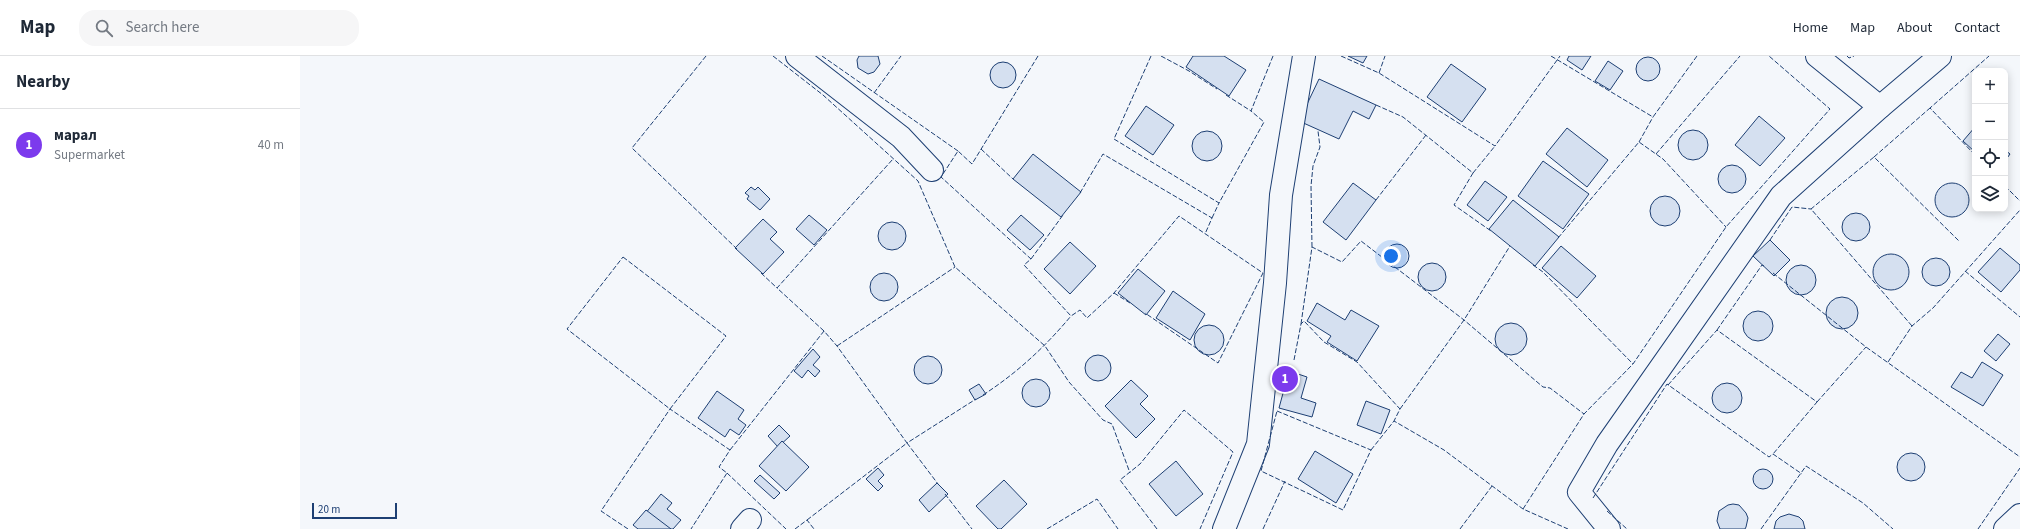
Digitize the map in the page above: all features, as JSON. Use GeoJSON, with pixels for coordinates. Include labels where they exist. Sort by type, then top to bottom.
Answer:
{"type":"FeatureCollection","features":[{"type":"Feature","properties":{"kind":"street"},"geometry":{"type":"LineString","coordinates":[[797,56],[901,137],[932,170]]}},
{"type":"Feature","properties":{"kind":"street"},"geometry":{"type":"LineString","coordinates":[[1224,529],[1258,444],[1276,283],[1281,195],[1304,56]]}},
{"type":"Feature","properties":{"kind":"street"},"geometry":{"type":"LineString","coordinates":[[1817,56],[1880,107]]}},
{"type":"Feature","properties":{"kind":"street"},"geometry":{"type":"LineString","coordinates":[[1609,529],[1579,492],[1607,444],[1781,196],[1880,107],[1940,56]]}},
{"type":"Feature","properties":{"kind":"street"},"geometry":{"type":"LineString","coordinates":[[2005,529],[2020,515]]}},
{"type":"Feature","properties":{"kind":"building"},"geometry":{"type":"Polygon","coordinates":[[[859,56],[878,56],[880,64],[874,72],[868,74],[858,68],[857,60],[859,56]]]}},
{"type":"Feature","properties":{"kind":"building"},"geometry":{"type":"Polygon","coordinates":[[[1193,56],[1224,56],[1246,70],[1229,96],[1186,67],[1193,56]]]}},
{"type":"Feature","properties":{"kind":"building"},"geometry":{"type":"Polygon","coordinates":[[[1348,56],[1367,56],[1363,63],[1348,56]]]}},
{"type":"Feature","properties":{"kind":"building"},"geometry":{"type":"Polygon","coordinates":[[[1569,56],[1591,56],[1582,70],[1567,60],[1569,56]]]}},
{"type":"Feature","properties":{"kind":"building"},"geometry":{"type":"Polygon","coordinates":[[[1648,57],[1657,60],[1660,69],[1657,78],[1648,81],[1639,78],[1636,69],[1639,60],[1648,57]]]}},
{"type":"Feature","properties":{"kind":"building"},"geometry":{"type":"Polygon","coordinates":[[[1608,61],[1623,71],[1610,90],[1595,81],[1608,61]]]}},
{"type":"Feature","properties":{"kind":"building"},"geometry":{"type":"Polygon","coordinates":[[[1003,62],[1012,66],[1016,75],[1012,84],[1003,88],[994,84],[990,75],[994,66],[1003,62]]]}},
{"type":"Feature","properties":{"kind":"building"},"geometry":{"type":"Polygon","coordinates":[[[1451,64],[1486,89],[1462,122],[1427,97],[1451,64]]]}},
{"type":"Feature","properties":{"kind":"building"},"geometry":{"type":"Polygon","coordinates":[[[1319,79],[1376,105],[1369,119],[1353,111],[1339,139],[1299,121],[1319,79]]]}},
{"type":"Feature","properties":{"kind":"building"},"geometry":{"type":"Polygon","coordinates":[[[1146,106],[1174,125],[1153,155],[1125,136],[1146,106]]]}},
{"type":"Feature","properties":{"kind":"building"},"geometry":{"type":"Polygon","coordinates":[[[1759,116],[1785,138],[1760,166],[1735,145],[1759,116]]]}},
{"type":"Feature","properties":{"kind":"building"},"geometry":{"type":"Polygon","coordinates":[[[1567,128],[1608,160],[1587,187],[1546,154],[1567,128]]]}},
{"type":"Feature","properties":{"kind":"building"},"geometry":{"type":"Polygon","coordinates":[[[1693,130],[1704,134],[1708,145],[1704,156],[1693,160],[1682,156],[1678,145],[1682,134],[1693,130]]]}},
{"type":"Feature","properties":{"kind":"building"},"geometry":{"type":"Polygon","coordinates":[[[1972,130],[1972,149],[1963,141],[1972,130]]]}},
{"type":"Feature","properties":{"kind":"building"},"geometry":{"type":"Polygon","coordinates":[[[1207,131],[1213,132],[1221,140],[1221,152],[1213,160],[1207,161],[1201,160],[1193,152],[1192,146],[1193,140],[1201,132],[1207,131]]]}},
{"type":"Feature","properties":{"kind":"building"},"geometry":{"type":"Polygon","coordinates":[[[1033,154],[1081,192],[1061,217],[1013,179],[1033,154]]]}},
{"type":"Feature","properties":{"kind":"building"},"geometry":{"type":"Polygon","coordinates":[[[1543,161],[1589,194],[1563,229],[1518,196],[1543,161]]]}},
{"type":"Feature","properties":{"kind":"building"},"geometry":{"type":"Polygon","coordinates":[[[1732,165],[1738,166],[1742,169],[1745,173],[1745,185],[1742,189],[1738,192],[1732,193],[1726,192],[1722,189],[1719,185],[1718,179],[1719,173],[1722,169],[1726,166],[1732,165]]]}},
{"type":"Feature","properties":{"kind":"building"},"geometry":{"type":"Polygon","coordinates":[[[1485,181],[1507,197],[1488,221],[1467,205],[1485,181]]]}},
{"type":"Feature","properties":{"kind":"building"},"geometry":{"type":"Polygon","coordinates":[[[1353,183],[1376,200],[1346,240],[1323,222],[1353,183]]]}},
{"type":"Feature","properties":{"kind":"building"},"geometry":{"type":"Polygon","coordinates":[[[1952,183],[1964,188],[1969,200],[1964,212],[1952,217],[1940,212],[1935,200],[1940,188],[1952,183]]]}},
{"type":"Feature","properties":{"kind":"building"},"geometry":{"type":"Polygon","coordinates":[[[751,187],[755,190],[758,187],[770,199],[760,210],[747,199],[749,196],[745,193],[751,187]]]}},
{"type":"Feature","properties":{"kind":"building"},"geometry":{"type":"Polygon","coordinates":[[[1665,196],[1676,200],[1680,211],[1676,222],[1665,226],[1654,222],[1650,211],[1654,200],[1665,196]]]}},
{"type":"Feature","properties":{"kind":"building"},"geometry":{"type":"Polygon","coordinates":[[[1513,200],[1559,237],[1535,266],[1489,229],[1513,200]]]}},
{"type":"Feature","properties":{"kind":"building"},"geometry":{"type":"Polygon","coordinates":[[[1856,213],[1862,214],[1866,217],[1869,221],[1869,233],[1866,237],[1862,240],[1856,241],[1850,240],[1846,237],[1843,233],[1842,227],[1843,221],[1846,217],[1850,214],[1856,213]]]}},
{"type":"Feature","properties":{"kind":"building"},"geometry":{"type":"Polygon","coordinates":[[[809,215],[827,230],[814,245],[796,229],[809,215]]]}},
{"type":"Feature","properties":{"kind":"building"},"geometry":{"type":"Polygon","coordinates":[[[1021,215],[1044,235],[1030,250],[1007,230],[1021,215]]]}},
{"type":"Feature","properties":{"kind":"building"},"geometry":{"type":"Polygon","coordinates":[[[763,219],[777,232],[770,239],[784,252],[763,274],[735,248],[763,219]]]}},
{"type":"Feature","properties":{"kind":"building"},"geometry":{"type":"Polygon","coordinates":[[[892,222],[902,226],[906,236],[902,246],[892,250],[882,246],[878,236],[882,226],[892,222]]]}},
{"type":"Feature","properties":{"kind":"building"},"geometry":{"type":"Polygon","coordinates":[[[1770,240],[1790,260],[1774,276],[1753,256],[1770,240]]]}},
{"type":"Feature","properties":{"kind":"building"},"geometry":{"type":"Polygon","coordinates":[[[1070,242],[1096,266],[1070,294],[1044,269],[1070,242]]]}},
{"type":"Feature","properties":{"kind":"building"},"geometry":{"type":"Polygon","coordinates":[[[1397,244],[1406,247],[1409,256],[1406,265],[1397,268],[1388,265],[1385,256],[1388,247],[1397,244]]]}},
{"type":"Feature","properties":{"kind":"building"},"geometry":{"type":"Polygon","coordinates":[[[1561,246],[1596,276],[1577,298],[1542,268],[1561,246]]]}},
{"type":"Feature","properties":{"kind":"building"},"geometry":{"type":"Polygon","coordinates":[[[2000,248],[2020,265],[2020,270],[2001,292],[1978,272],[2000,248]]]}},
{"type":"Feature","properties":{"kind":"building"},"geometry":{"type":"Polygon","coordinates":[[[1895,254],[1904,259],[1908,265],[1908,279],[1904,285],[1895,290],[1887,290],[1878,285],[1874,279],[1873,268],[1878,259],[1884,255],[1895,254]]]}},
{"type":"Feature","properties":{"kind":"building"},"geometry":{"type":"Polygon","coordinates":[[[1936,258],[1946,262],[1950,272],[1946,282],[1936,286],[1926,282],[1922,272],[1926,262],[1936,258]]]}},
{"type":"Feature","properties":{"kind":"building"},"geometry":{"type":"Polygon","coordinates":[[[1432,263],[1442,267],[1446,277],[1442,287],[1432,291],[1422,287],[1418,277],[1422,267],[1432,263]]]}},
{"type":"Feature","properties":{"kind":"building"},"geometry":{"type":"Polygon","coordinates":[[[1801,265],[1812,269],[1816,280],[1812,291],[1801,295],[1790,291],[1786,280],[1790,269],[1801,265]]]}},
{"type":"Feature","properties":{"kind":"building"},"geometry":{"type":"Polygon","coordinates":[[[1138,269],[1165,291],[1146,315],[1118,293],[1138,269]]]}},
{"type":"Feature","properties":{"kind":"building"},"geometry":{"type":"Polygon","coordinates":[[[884,273],[894,277],[898,287],[894,297],[884,301],[874,297],[870,287],[874,277],[884,273]]]}},
{"type":"Feature","properties":{"kind":"building"},"geometry":{"type":"Polygon","coordinates":[[[1173,291],[1205,314],[1190,340],[1156,318],[1173,291]]]}},
{"type":"Feature","properties":{"kind":"building"},"geometry":{"type":"Polygon","coordinates":[[[1845,297],[1851,299],[1856,304],[1858,313],[1856,322],[1851,327],[1839,329],[1833,327],[1828,322],[1826,310],[1828,304],[1833,299],[1845,297]]]}},
{"type":"Feature","properties":{"kind":"building"},"geometry":{"type":"Polygon","coordinates":[[[1317,303],[1345,320],[1351,310],[1379,326],[1357,361],[1327,342],[1331,336],[1307,321],[1317,303]]]}},
{"type":"Feature","properties":{"kind":"building"},"geometry":{"type":"Polygon","coordinates":[[[1758,311],[1769,315],[1773,326],[1769,337],[1758,341],[1747,337],[1743,326],[1747,315],[1758,311]]]}},
{"type":"Feature","properties":{"kind":"building"},"geometry":{"type":"Polygon","coordinates":[[[1508,323],[1514,323],[1523,327],[1527,339],[1523,351],[1514,355],[1508,355],[1499,351],[1495,342],[1495,336],[1499,327],[1508,323]]]}},
{"type":"Feature","properties":{"kind":"building"},"geometry":{"type":"Polygon","coordinates":[[[1209,325],[1219,330],[1224,340],[1219,350],[1209,355],[1199,350],[1194,340],[1199,330],[1209,325]]]}},
{"type":"Feature","properties":{"kind":"building"},"geometry":{"type":"Polygon","coordinates":[[[1998,334],[2010,344],[1996,361],[1984,351],[1998,334]]]}},
{"type":"Feature","properties":{"kind":"building"},"geometry":{"type":"Polygon","coordinates":[[[813,349],[820,357],[813,365],[820,371],[815,377],[808,370],[802,378],[794,371],[813,349]]]}},
{"type":"Feature","properties":{"kind":"building"},"geometry":{"type":"Polygon","coordinates":[[[1098,355],[1107,359],[1111,368],[1107,377],[1098,381],[1089,377],[1085,368],[1089,359],[1098,355]]]}},
{"type":"Feature","properties":{"kind":"building"},"geometry":{"type":"Polygon","coordinates":[[[928,356],[938,360],[942,370],[938,380],[928,384],[918,380],[914,370],[918,360],[928,356]]]}},
{"type":"Feature","properties":{"kind":"building"},"geometry":{"type":"Polygon","coordinates":[[[1982,362],[2003,375],[1983,406],[1951,387],[1961,372],[1972,378],[1982,362]]]}},
{"type":"Feature","properties":{"kind":"building"},"geometry":{"type":"Polygon","coordinates":[[[1289,371],[1307,377],[1301,398],[1316,403],[1312,417],[1279,408],[1289,371]]]}},
{"type":"Feature","properties":{"kind":"building"},"geometry":{"type":"Polygon","coordinates":[[[1036,379],[1046,383],[1050,393],[1046,403],[1036,407],[1026,403],[1022,393],[1026,383],[1036,379]]]}},
{"type":"Feature","properties":{"kind":"building"},"geometry":{"type":"Polygon","coordinates":[[[1131,380],[1148,396],[1140,404],[1155,419],[1136,438],[1105,406],[1131,380]]]}},
{"type":"Feature","properties":{"kind":"building"},"geometry":{"type":"Polygon","coordinates":[[[1727,383],[1738,387],[1742,398],[1738,409],[1727,413],[1716,409],[1712,398],[1716,387],[1727,383]]]}},
{"type":"Feature","properties":{"kind":"building"},"geometry":{"type":"Polygon","coordinates":[[[979,384],[986,394],[975,400],[969,390],[979,384]]]}},
{"type":"Feature","properties":{"kind":"building"},"geometry":{"type":"Polygon","coordinates":[[[717,391],[744,410],[738,419],[746,425],[739,435],[730,429],[725,437],[698,418],[717,391]]]}},
{"type":"Feature","properties":{"kind":"building"},"geometry":{"type":"Polygon","coordinates":[[[1366,401],[1390,410],[1381,434],[1357,425],[1366,401]]]}},
{"type":"Feature","properties":{"kind":"building"},"geometry":{"type":"Polygon","coordinates":[[[779,425],[790,436],[778,447],[768,436],[779,425]]]}},
{"type":"Feature","properties":{"kind":"building"},"geometry":{"type":"Polygon","coordinates":[[[782,441],[809,467],[786,491],[759,466],[782,441]]]}},
{"type":"Feature","properties":{"kind":"building"},"geometry":{"type":"Polygon","coordinates":[[[1315,451],[1353,474],[1336,503],[1298,479],[1315,451]]]}},
{"type":"Feature","properties":{"kind":"building"},"geometry":{"type":"Polygon","coordinates":[[[1911,453],[1921,457],[1925,467],[1921,477],[1911,481],[1901,477],[1897,467],[1901,457],[1911,453]]]}},
{"type":"Feature","properties":{"kind":"building"},"geometry":{"type":"Polygon","coordinates":[[[1176,461],[1203,494],[1176,516],[1149,484],[1176,461]]]}},
{"type":"Feature","properties":{"kind":"building"},"geometry":{"type":"Polygon","coordinates":[[[878,468],[884,475],[878,481],[883,486],[878,491],[866,479],[878,468]]]}},
{"type":"Feature","properties":{"kind":"building"},"geometry":{"type":"Polygon","coordinates":[[[1763,469],[1770,472],[1773,479],[1770,486],[1763,489],[1756,486],[1753,479],[1756,472],[1763,469]]]}},
{"type":"Feature","properties":{"kind":"building"},"geometry":{"type":"Polygon","coordinates":[[[760,475],[780,493],[774,499],[754,481],[760,475]]]}},
{"type":"Feature","properties":{"kind":"building"},"geometry":{"type":"Polygon","coordinates":[[[1004,480],[1027,504],[1001,529],[998,529],[976,506],[1004,480]]]}},
{"type":"Feature","properties":{"kind":"building"},"geometry":{"type":"Polygon","coordinates":[[[937,483],[948,494],[929,512],[919,500],[937,483]]]}},
{"type":"Feature","properties":{"kind":"building"},"geometry":{"type":"Polygon","coordinates":[[[661,494],[672,503],[667,509],[681,520],[673,529],[664,529],[645,514],[661,494]]]}},
{"type":"Feature","properties":{"kind":"building"},"geometry":{"type":"Polygon","coordinates":[[[1728,505],[1739,505],[1746,513],[1748,518],[1745,529],[1720,529],[1717,521],[1719,511],[1728,505]]]}},
{"type":"Feature","properties":{"kind":"building"},"geometry":{"type":"Polygon","coordinates":[[[646,510],[671,529],[638,529],[633,525],[646,510]]]}},
{"type":"Feature","properties":{"kind":"building"},"geometry":{"type":"Polygon","coordinates":[[[1789,514],[1799,517],[1803,521],[1805,529],[1774,529],[1776,521],[1780,517],[1789,514]]]}},
{"type":"Feature","properties":{"kind":"fence"},"geometry":{"type":"LineString","coordinates":[[706,56],[632,148],[737,249]]}},
{"type":"Feature","properties":{"kind":"fence"},"geometry":{"type":"LineString","coordinates":[[773,56],[823,95],[918,181],[955,267],[1045,346],[1069,382],[1103,420],[1112,424],[1130,473]]}},
{"type":"Feature","properties":{"kind":"fence"},"geometry":{"type":"LineString","coordinates":[[822,56],[958,151]]}},
{"type":"Feature","properties":{"kind":"fence"},"geometry":{"type":"LineString","coordinates":[[874,93],[901,56]]}},
{"type":"Feature","properties":{"kind":"fence"},"geometry":{"type":"LineString","coordinates":[[1038,56],[972,164],[958,151],[941,177],[1031,259],[1024,265],[1071,316],[1080,310],[1087,318],[1114,293],[1179,216],[1263,273],[1218,363],[1145,313]]}},
{"type":"Feature","properties":{"kind":"fence"},"geometry":{"type":"LineString","coordinates":[[1151,56],[1114,139],[1219,203],[1264,122],[1251,111]]}},
{"type":"Feature","properties":{"kind":"fence"},"geometry":{"type":"LineString","coordinates":[[1161,56],[1189,71],[1217,89]]}},
{"type":"Feature","properties":{"kind":"fence"},"geometry":{"type":"LineString","coordinates":[[1226,95],[1251,111],[1273,56]]}},
{"type":"Feature","properties":{"kind":"fence"},"geometry":{"type":"LineString","coordinates":[[1341,56],[1379,73],[1495,146],[1560,56]]}},
{"type":"Feature","properties":{"kind":"fence"},"geometry":{"type":"LineString","coordinates":[[1379,73],[1385,56]]}},
{"type":"Feature","properties":{"kind":"fence"},"geometry":{"type":"LineString","coordinates":[[1551,56],[1653,117],[1697,56]]}},
{"type":"Feature","properties":{"kind":"fence"},"geometry":{"type":"LineString","coordinates":[[1656,154],[1740,56]]}},
{"type":"Feature","properties":{"kind":"fence"},"geometry":{"type":"LineString","coordinates":[[1523,509],[1584,414],[1633,364],[1726,227],[1830,109],[1769,56]]}},
{"type":"Feature","properties":{"kind":"fence"},"geometry":{"type":"LineString","coordinates":[[1847,56],[1849,58],[1854,56]]}},
{"type":"Feature","properties":{"kind":"fence"},"geometry":{"type":"LineString","coordinates":[[1972,152],[1930,108],[1989,56]]}},
{"type":"Feature","properties":{"kind":"fence"},"geometry":{"type":"LineString","coordinates":[[1376,105],[1403,117],[1473,173],[1454,205],[1491,231]]}},
{"type":"Feature","properties":{"kind":"fence"},"geometry":{"type":"LineString","coordinates":[[1874,157],[1930,108]]}},
{"type":"Feature","properties":{"kind":"fence"},"geometry":{"type":"LineString","coordinates":[[1639,142],[1653,117]]}},
{"type":"Feature","properties":{"kind":"fence"},"geometry":{"type":"LineString","coordinates":[[1312,247],[1311,186],[1313,166],[1320,147],[1318,131]]}},
{"type":"Feature","properties":{"kind":"fence"},"geometry":{"type":"LineString","coordinates":[[1376,200],[1426,135]]}},
{"type":"Feature","properties":{"kind":"fence"},"geometry":{"type":"LineString","coordinates":[[1558,238],[1639,142],[1663,159],[1726,227]]}},
{"type":"Feature","properties":{"kind":"fence"},"geometry":{"type":"LineString","coordinates":[[1473,173],[1495,146]]}},
{"type":"Feature","properties":{"kind":"fence"},"geometry":{"type":"LineString","coordinates":[[981,149],[1013,179]]}},
{"type":"Feature","properties":{"kind":"fence"},"geometry":{"type":"LineString","coordinates":[[1080,193],[1103,154],[1212,218],[1205,234]]}},
{"type":"Feature","properties":{"kind":"fence"},"geometry":{"type":"LineString","coordinates":[[1912,326],[1811,209],[1874,157],[1959,241]]}},
{"type":"Feature","properties":{"kind":"fence"},"geometry":{"type":"LineString","coordinates":[[824,331],[777,288],[893,159]]}},
{"type":"Feature","properties":{"kind":"fence"},"geometry":{"type":"LineString","coordinates":[[2008,189],[2020,201]]}},
{"type":"Feature","properties":{"kind":"fence"},"geometry":{"type":"LineString","coordinates":[[1212,218],[1219,203]]}},
{"type":"Feature","properties":{"kind":"fence"},"geometry":{"type":"LineString","coordinates":[[1770,240],[1792,207],[1811,209]]}},
{"type":"Feature","properties":{"kind":"fence"},"geometry":{"type":"LineString","coordinates":[[1888,362],[1912,326],[1933,308],[2020,210]]}},
{"type":"Feature","properties":{"kind":"fence"},"geometry":{"type":"LineString","coordinates":[[1031,259],[1063,215]]}},
{"type":"Feature","properties":{"kind":"fence"},"geometry":{"type":"LineString","coordinates":[[1301,324],[1312,247],[1342,262],[1361,241],[1464,320],[1543,387],[1550,388],[1584,414]]}},
{"type":"Feature","properties":{"kind":"fence"},"geometry":{"type":"LineString","coordinates":[[1400,409],[1464,320],[1510,246]]}},
{"type":"Feature","properties":{"kind":"fence"},"geometry":{"type":"LineString","coordinates":[[623,257],[726,336],[670,409],[567,329],[623,257]]}},
{"type":"Feature","properties":{"kind":"fence"},"geometry":{"type":"LineString","coordinates":[[1533,265],[1543,272],[1633,364]]}},
{"type":"Feature","properties":{"kind":"fence"},"geometry":{"type":"LineString","coordinates":[[1717,330],[1762,265],[1764,266]]}},
{"type":"Feature","properties":{"kind":"fence"},"geometry":{"type":"LineString","coordinates":[[837,346],[955,267]]}},
{"type":"Feature","properties":{"kind":"fence"},"geometry":{"type":"LineString","coordinates":[[1965,271],[2020,317]]}},
{"type":"Feature","properties":{"kind":"fence"},"geometry":{"type":"LineString","coordinates":[[761,273],[777,288]]}},
{"type":"Feature","properties":{"kind":"fence"},"geometry":{"type":"LineString","coordinates":[[1773,273],[1866,347],[2020,457]]}},
{"type":"Feature","properties":{"kind":"fence"},"geometry":{"type":"LineString","coordinates":[[1114,293],[1130,303]]}},
{"type":"Feature","properties":{"kind":"fence"},"geometry":{"type":"LineString","coordinates":[[983,395],[1030,359],[1071,316]]}},
{"type":"Feature","properties":{"kind":"fence"},"geometry":{"type":"LineString","coordinates":[[1294,360],[1301,324],[1304,321],[1324,342],[1357,362],[1400,409],[1394,421]]}},
{"type":"Feature","properties":{"kind":"fence"},"geometry":{"type":"LineString","coordinates":[[1668,385],[1717,330],[1817,402],[1773,454]]}},
{"type":"Feature","properties":{"kind":"fence"},"geometry":{"type":"LineString","coordinates":[[730,450],[824,331],[837,346],[907,443],[976,399]]}},
{"type":"Feature","properties":{"kind":"fence"},"geometry":{"type":"LineString","coordinates":[[1817,402],[1866,347]]}},
{"type":"Feature","properties":{"kind":"fence"},"geometry":{"type":"LineString","coordinates":[[1593,498],[1667,384],[1769,457],[1773,454],[1802,474]]}},
{"type":"Feature","properties":{"kind":"fence"},"geometry":{"type":"LineString","coordinates":[[628,529],[601,511],[670,409],[730,450],[719,467],[727,473],[691,529]]}},
{"type":"Feature","properties":{"kind":"fence"},"geometry":{"type":"LineString","coordinates":[[1157,529],[1120,480],[1140,464],[1184,410],[1233,452],[1200,529]]}},
{"type":"Feature","properties":{"kind":"fence"},"geometry":{"type":"LineString","coordinates":[[1277,411],[1371,450],[1343,510],[1261,471],[1277,411]]}},
{"type":"Feature","properties":{"kind":"fence"},"geometry":{"type":"LineString","coordinates":[[1371,450],[1394,421],[1444,450],[1523,509],[1568,529]]}},
{"type":"Feature","properties":{"kind":"fence"},"geometry":{"type":"LineString","coordinates":[[807,520],[907,443],[938,484]]}},
{"type":"Feature","properties":{"kind":"fence"},"geometry":{"type":"LineString","coordinates":[[1761,529],[1806,466],[1863,503],[1893,529]]}},
{"type":"Feature","properties":{"kind":"fence"},"geometry":{"type":"LineString","coordinates":[[1978,529],[2020,468]]}},
{"type":"Feature","properties":{"kind":"fence"},"geometry":{"type":"LineString","coordinates":[[727,473],[786,529]]}},
{"type":"Feature","properties":{"kind":"fence"},"geometry":{"type":"LineString","coordinates":[[1263,529],[1285,481]]}},
{"type":"Feature","properties":{"kind":"fence"},"geometry":{"type":"LineString","coordinates":[[1460,529],[1492,486]]}},
{"type":"Feature","properties":{"kind":"fence"},"geometry":{"type":"LineString","coordinates":[[945,494],[972,529]]}},
{"type":"Feature","properties":{"kind":"fence"},"geometry":{"type":"LineString","coordinates":[[1047,529],[1097,499],[1118,529]]}},
{"type":"Feature","properties":{"kind":"fence"},"geometry":{"type":"LineString","coordinates":[[1607,511],[1627,529]]}},
{"type":"Feature","properties":{"kind":"fence"},"geometry":{"type":"LineString","coordinates":[[795,529],[807,520],[814,529]]}},
{"type":"Feature","properties":{"kind":"place","name":"марал"},"geometry":{"type":"Point","coordinates":[1285,379]}}]}
